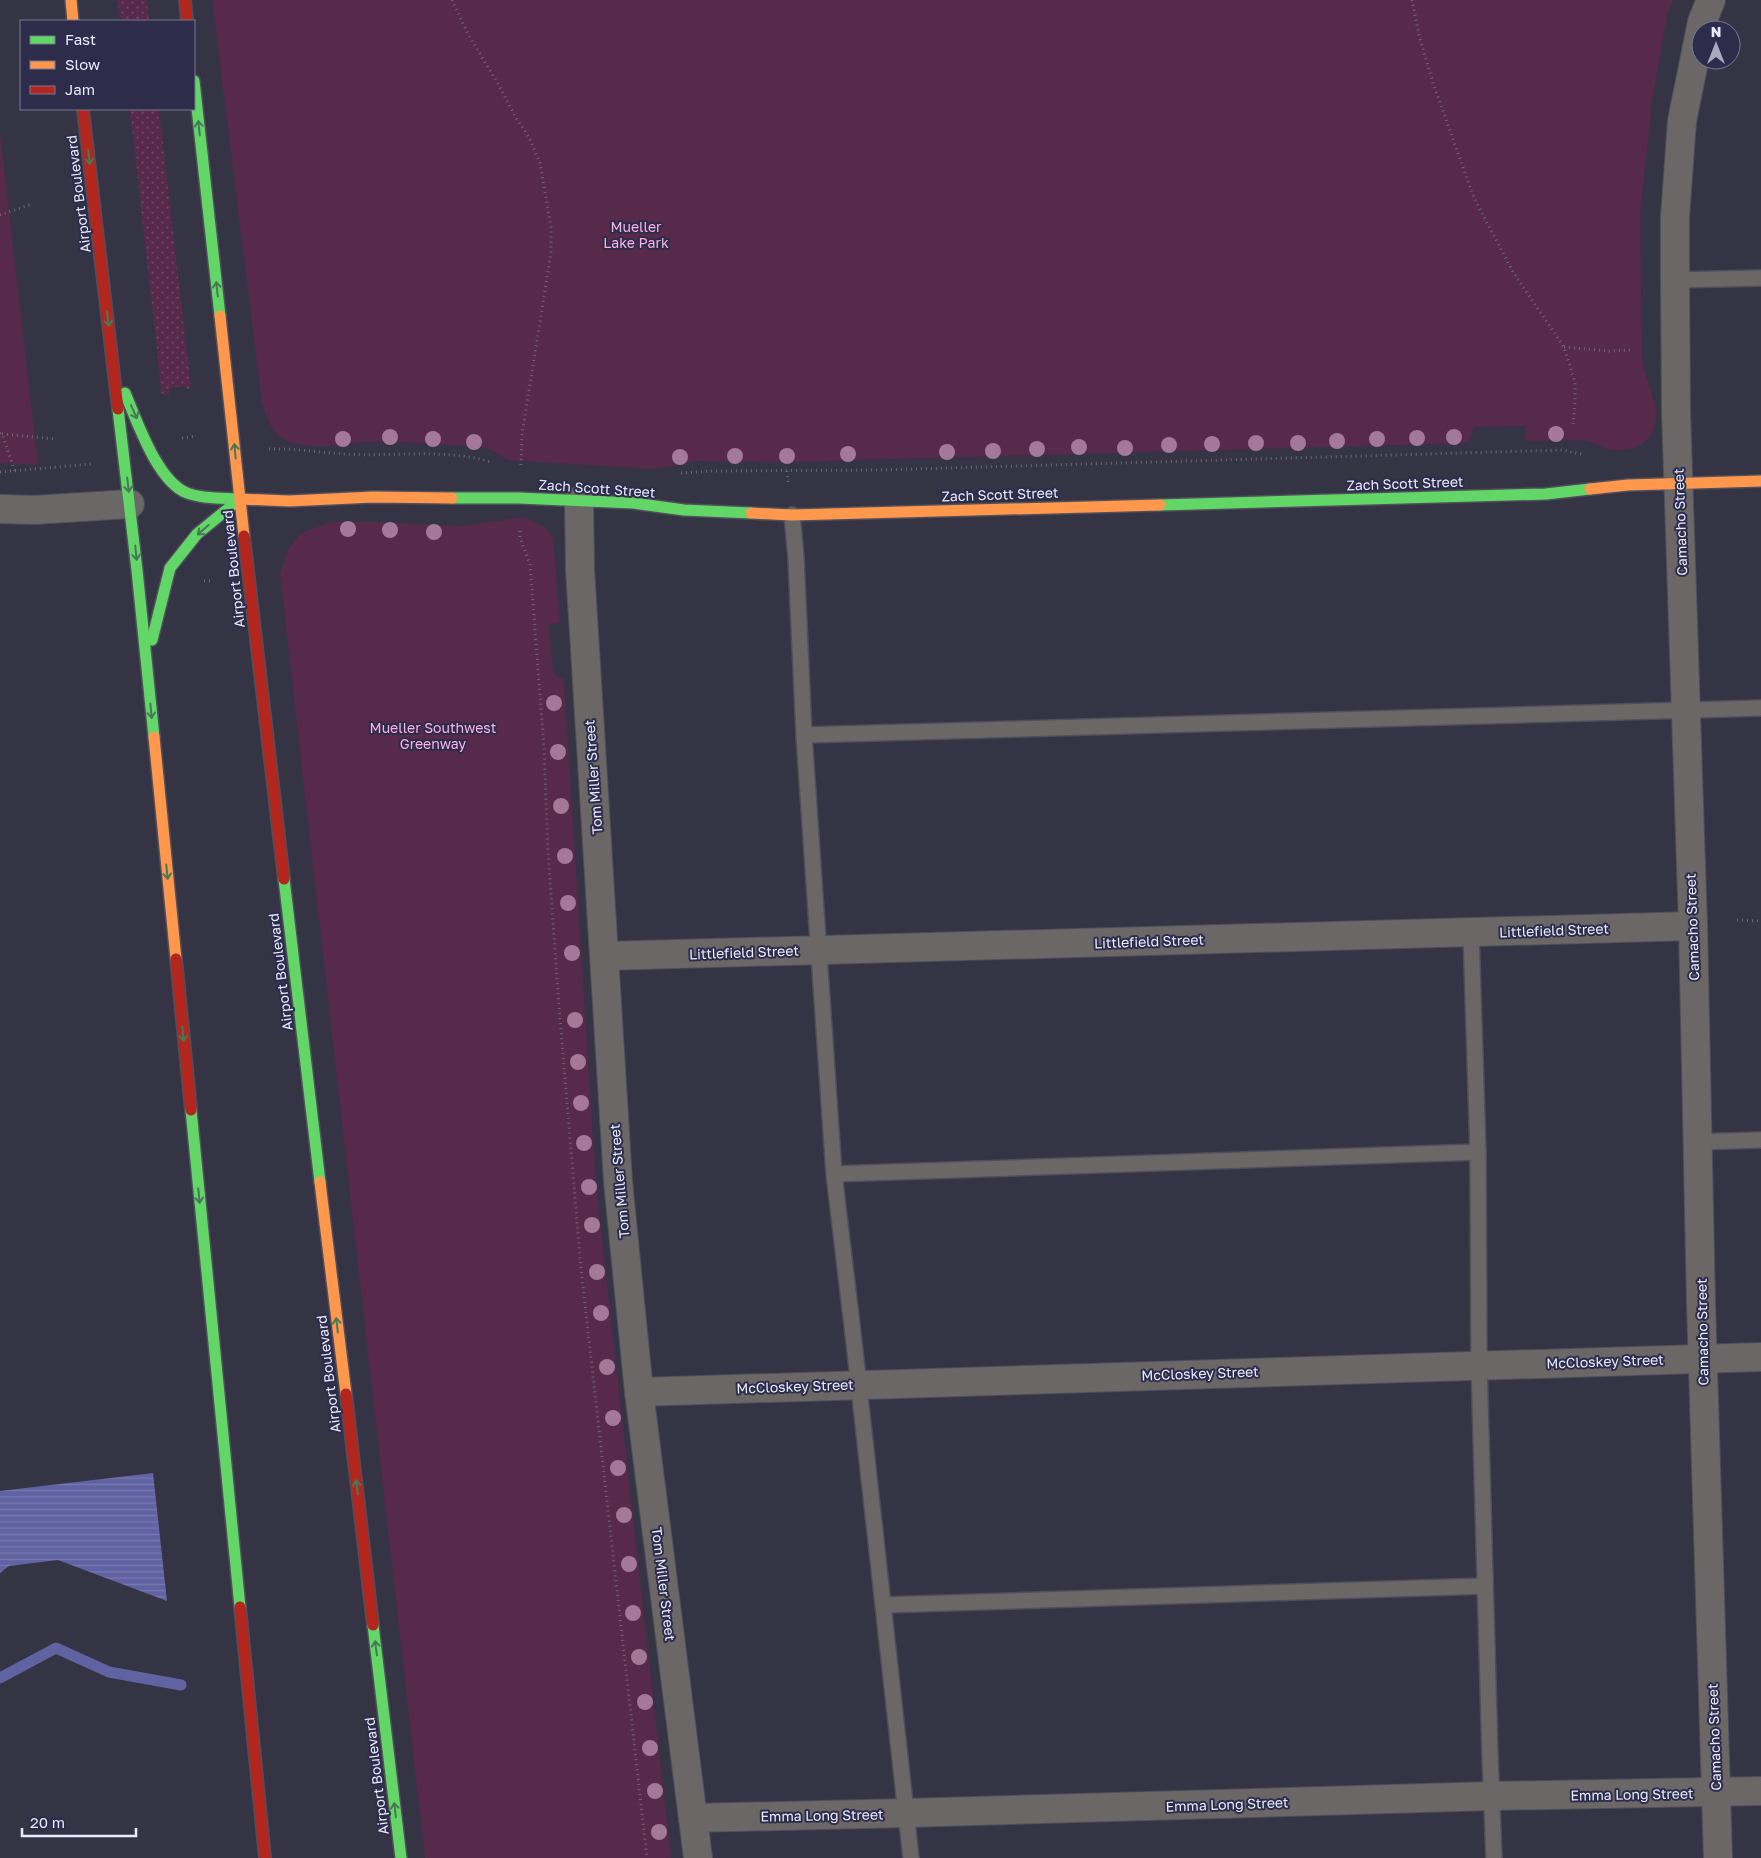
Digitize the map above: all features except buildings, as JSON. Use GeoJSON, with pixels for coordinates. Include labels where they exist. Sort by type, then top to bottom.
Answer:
{"type":"FeatureCollection","features":[{"type":"Feature","properties":{"kind":"main road"},"geometry":{"type":"LineString","coordinates":[[71,0],[73,20]]}},
{"type":"Feature","properties":{"kind":"main road"},"geometry":{"type":"LineString","coordinates":[[184,0],[187,20]]}},
{"type":"Feature","properties":{"kind":"main road","name":"Airport Boulevard"},"geometry":{"type":"LineString","coordinates":[[195,90],[240,499],[401,1858]]}},
{"type":"Feature","properties":{"kind":"main road","name":"Airport Boulevard"},"geometry":{"type":"LineString","coordinates":[[83,110],[147,662],[265,1858]]}},
{"type":"Feature","properties":{"kind":"main road","name":"Zach Scott Street"},"geometry":{"type":"LineString","coordinates":[[114,367],[156,463],[170,480],[184,492],[212,498],[289,501],[373,497],[453,497],[634,503],[684,510],[792,515],[1546,494],[1628,485],[1761,481]]}},
{"type":"Feature","properties":{"kind":"main road"},"geometry":{"type":"LineString","coordinates":[[147,662],[170,568],[198,534],[240,499]]}},
{"type":"Feature","properties":{"kind":"street","name":"Camacho Street"},"geometry":{"type":"LineString","coordinates":[[1710,0],[1702,22],[1682,120],[1675,217],[1675,280],[1679,484],[1693,926],[1696,1142],[1718,1858]]}},
{"type":"Feature","properties":{"kind":"street","name":"Tom Miller Street"},"geometry":{"type":"LineString","coordinates":[[579,501],[580,569],[618,1181],[640,1392],[698,1858]]}},
{"type":"Feature","properties":{"kind":"street"},"geometry":{"type":"LineString","coordinates":[[0,509],[34,510],[130,504]]}},
{"type":"Feature","properties":{"kind":"street","name":"Littlefield Street"},"geometry":{"type":"LineString","coordinates":[[605,956],[1693,926]]}},
{"type":"Feature","properties":{"kind":"street","name":"McCloskey Street"},"geometry":{"type":"LineString","coordinates":[[640,1392],[1479,1364],[1761,1357]]}},
{"type":"Feature","properties":{"kind":"street","name":"Emma Long Street"},"geometry":{"type":"LineString","coordinates":[[694,1818],[1492,1796],[1761,1792]]}},
{"type":"Feature","properties":{"kind":"lane"},"geometry":{"type":"LineString","coordinates":[[1675,280],[1761,278]]}},
{"type":"Feature","properties":{"kind":"lane"},"geometry":{"type":"LineString","coordinates":[[792,515],[796,558],[804,735],[834,1174],[911,1858]]}},
{"type":"Feature","properties":{"kind":"lane"},"geometry":{"type":"LineString","coordinates":[[804,735],[1761,708]]}},
{"type":"Feature","properties":{"kind":"lane"},"geometry":{"type":"LineString","coordinates":[[1471,932],[1478,1152],[1479,1364],[1494,1858]]}},
{"type":"Feature","properties":{"kind":"lane"},"geometry":{"type":"LineString","coordinates":[[1696,1142],[1761,1140]]}},
{"type":"Feature","properties":{"kind":"lane"},"geometry":{"type":"LineString","coordinates":[[834,1174],[1478,1152]]}},
{"type":"Feature","properties":{"kind":"lane"},"geometry":{"type":"LineString","coordinates":[[883,1605],[1485,1586]]}},
{"type":"Feature","properties":{"kind":"path"},"geometry":{"type":"LineString","coordinates":[[452,0],[469,36],[529,137],[540,163],[551,227],[551,253],[522,434],[521,461]]}},
{"type":"Feature","properties":{"kind":"path"},"geometry":{"type":"LineString","coordinates":[[1412,0],[1419,35],[1433,84],[1474,198],[1512,272],[1564,347],[1575,382],[1573,424]]}},
{"type":"Feature","properties":{"kind":"path"},"geometry":{"type":"LineString","coordinates":[[0,215],[32,204]]}},
{"type":"Feature","properties":{"kind":"path"},"geometry":{"type":"LineString","coordinates":[[1564,347],[1609,351],[1630,350]]}},
{"type":"Feature","properties":{"kind":"path"},"geometry":{"type":"LineString","coordinates":[[15,471],[1,434],[56,439]]}},
{"type":"Feature","properties":{"kind":"path"},"geometry":{"type":"LineString","coordinates":[[262,449],[288,448],[346,454],[449,455],[478,458],[495,463]]}},
{"type":"Feature","properties":{"kind":"path"},"geometry":{"type":"LineString","coordinates":[[674,474],[712,471],[891,469],[1564,450],[1589,456]]}},
{"type":"Feature","properties":{"kind":"path"},"geometry":{"type":"LineString","coordinates":[[0,472],[84,465]]}},
{"type":"Feature","properties":{"kind":"path"},"geometry":{"type":"LineString","coordinates":[[524,548],[530,564],[544,748],[548,852],[580,1269],[646,1858]]}},
{"type":"Feature","properties":{"kind":"path"},"geometry":{"type":"LineString","coordinates":[[1737,920],[1761,921]]}},
{"type":"Feature","properties":{"kind":"green space"},"geometry":{"type":"Polygon","coordinates":[[[117,0],[147,0],[149,20],[120,20],[117,0]]]}},
{"type":"Feature","properties":{"kind":"green space","name":"Mueller Lake Park"},"geometry":{"type":"Polygon","coordinates":[[[212,0],[1673,0],[1667,16],[1652,102],[1640,215],[1642,358],[1655,404],[1656,418],[1654,427],[1646,441],[1625,450],[1608,449],[1592,442],[1580,440],[1528,441],[1526,439],[1525,426],[1476,427],[1473,429],[1468,443],[788,462],[695,461],[665,468],[649,469],[508,460],[489,449],[479,446],[385,442],[328,446],[295,444],[285,440],[276,433],[262,402],[212,0]]]}},
{"type":"Feature","properties":{"kind":"green space"},"geometry":{"type":"Polygon","coordinates":[[[130,110],[159,110],[191,389],[187,389],[186,386],[169,388],[169,395],[162,395],[130,110]]]}},
{"type":"Feature","properties":{"kind":"green space"},"geometry":{"type":"Polygon","coordinates":[[[0,132],[38,465],[0,463],[0,132]]]}},
{"type":"Feature","properties":{"kind":"green space","name":"Mueller Southwest Greenway"},"geometry":{"type":"Polygon","coordinates":[[[524,517],[545,527],[553,538],[560,623],[549,624],[553,671],[564,682],[596,1184],[671,1858],[425,1858],[280,574],[287,552],[298,536],[306,531],[332,522],[461,526],[524,517]]]}},
{"type":"Feature","properties":{"kind":"water"},"geometry":{"type":"Polygon","coordinates":[[[153,1473],[167,1601],[58,1560],[9,1566],[0,1573],[0,1491],[153,1473]]]}},
{"type":"Feature","properties":{"kind":"waterway"},"geometry":{"type":"LineString","coordinates":[[0,1678],[56,1648],[109,1672],[181,1685]]}},
{"type":"Feature","properties":{"kind":"traffic: fast"},"geometry":{"type":"LineString","coordinates":[[195,90],[220,316]]}},
{"type":"Feature","properties":{"kind":"traffic: fast"},"geometry":{"type":"LineString","coordinates":[[125,393],[149,449],[166,476],[176,486],[187,493],[200,496],[240,499]]}},
{"type":"Feature","properties":{"kind":"traffic: fast"},"geometry":{"type":"LineString","coordinates":[[118,409],[154,737]]}},
{"type":"Feature","properties":{"kind":"traffic: fast"},"geometry":{"type":"LineString","coordinates":[[1160,505],[1546,494],[1590,489]]}},
{"type":"Feature","properties":{"kind":"traffic: fast"},"geometry":{"type":"LineString","coordinates":[[452,498],[519,498],[633,503],[684,510],[751,513]]}},
{"type":"Feature","properties":{"kind":"traffic: fast"},"geometry":{"type":"LineString","coordinates":[[152,640],[170,568],[197,534],[240,499]]}},
{"type":"Feature","properties":{"kind":"traffic: fast"},"geometry":{"type":"LineString","coordinates":[[284,879],[320,1182]]}},
{"type":"Feature","properties":{"kind":"traffic: fast"},"geometry":{"type":"LineString","coordinates":[[191,1110],[240,1607]]}},
{"type":"Feature","properties":{"kind":"traffic: fast"},"geometry":{"type":"LineString","coordinates":[[373,1625],[401,1858]]}},
{"type":"Feature","properties":{"kind":"traffic: slow"},"geometry":{"type":"LineString","coordinates":[[71,0],[73,20]]}},
{"type":"Feature","properties":{"kind":"traffic: slow"},"geometry":{"type":"LineString","coordinates":[[220,316],[244,536]]}},
{"type":"Feature","properties":{"kind":"traffic: slow"},"geometry":{"type":"LineString","coordinates":[[1590,489],[1628,485],[1761,481]]}},
{"type":"Feature","properties":{"kind":"traffic: slow"},"geometry":{"type":"LineString","coordinates":[[240,499],[289,501],[373,497],[452,498]]}},
{"type":"Feature","properties":{"kind":"traffic: slow"},"geometry":{"type":"LineString","coordinates":[[751,513],[792,515],[1160,505]]}},
{"type":"Feature","properties":{"kind":"traffic: slow"},"geometry":{"type":"LineString","coordinates":[[154,737],[176,959]]}},
{"type":"Feature","properties":{"kind":"traffic: slow"},"geometry":{"type":"LineString","coordinates":[[320,1182],[346,1394]]}},
{"type":"Feature","properties":{"kind":"traffic: jam"},"geometry":{"type":"LineString","coordinates":[[185,0],[187,20]]}},
{"type":"Feature","properties":{"kind":"traffic: jam"},"geometry":{"type":"LineString","coordinates":[[83,110],[118,409]]}},
{"type":"Feature","properties":{"kind":"traffic: jam"},"geometry":{"type":"LineString","coordinates":[[244,536],[284,879]]}},
{"type":"Feature","properties":{"kind":"traffic: jam"},"geometry":{"type":"LineString","coordinates":[[176,959],[191,1110]]}},
{"type":"Feature","properties":{"kind":"traffic: jam"},"geometry":{"type":"LineString","coordinates":[[346,1394],[373,1625]]}},
{"type":"Feature","properties":{"kind":"traffic: jam"},"geometry":{"type":"LineString","coordinates":[[240,1607],[265,1858]]}}]}
